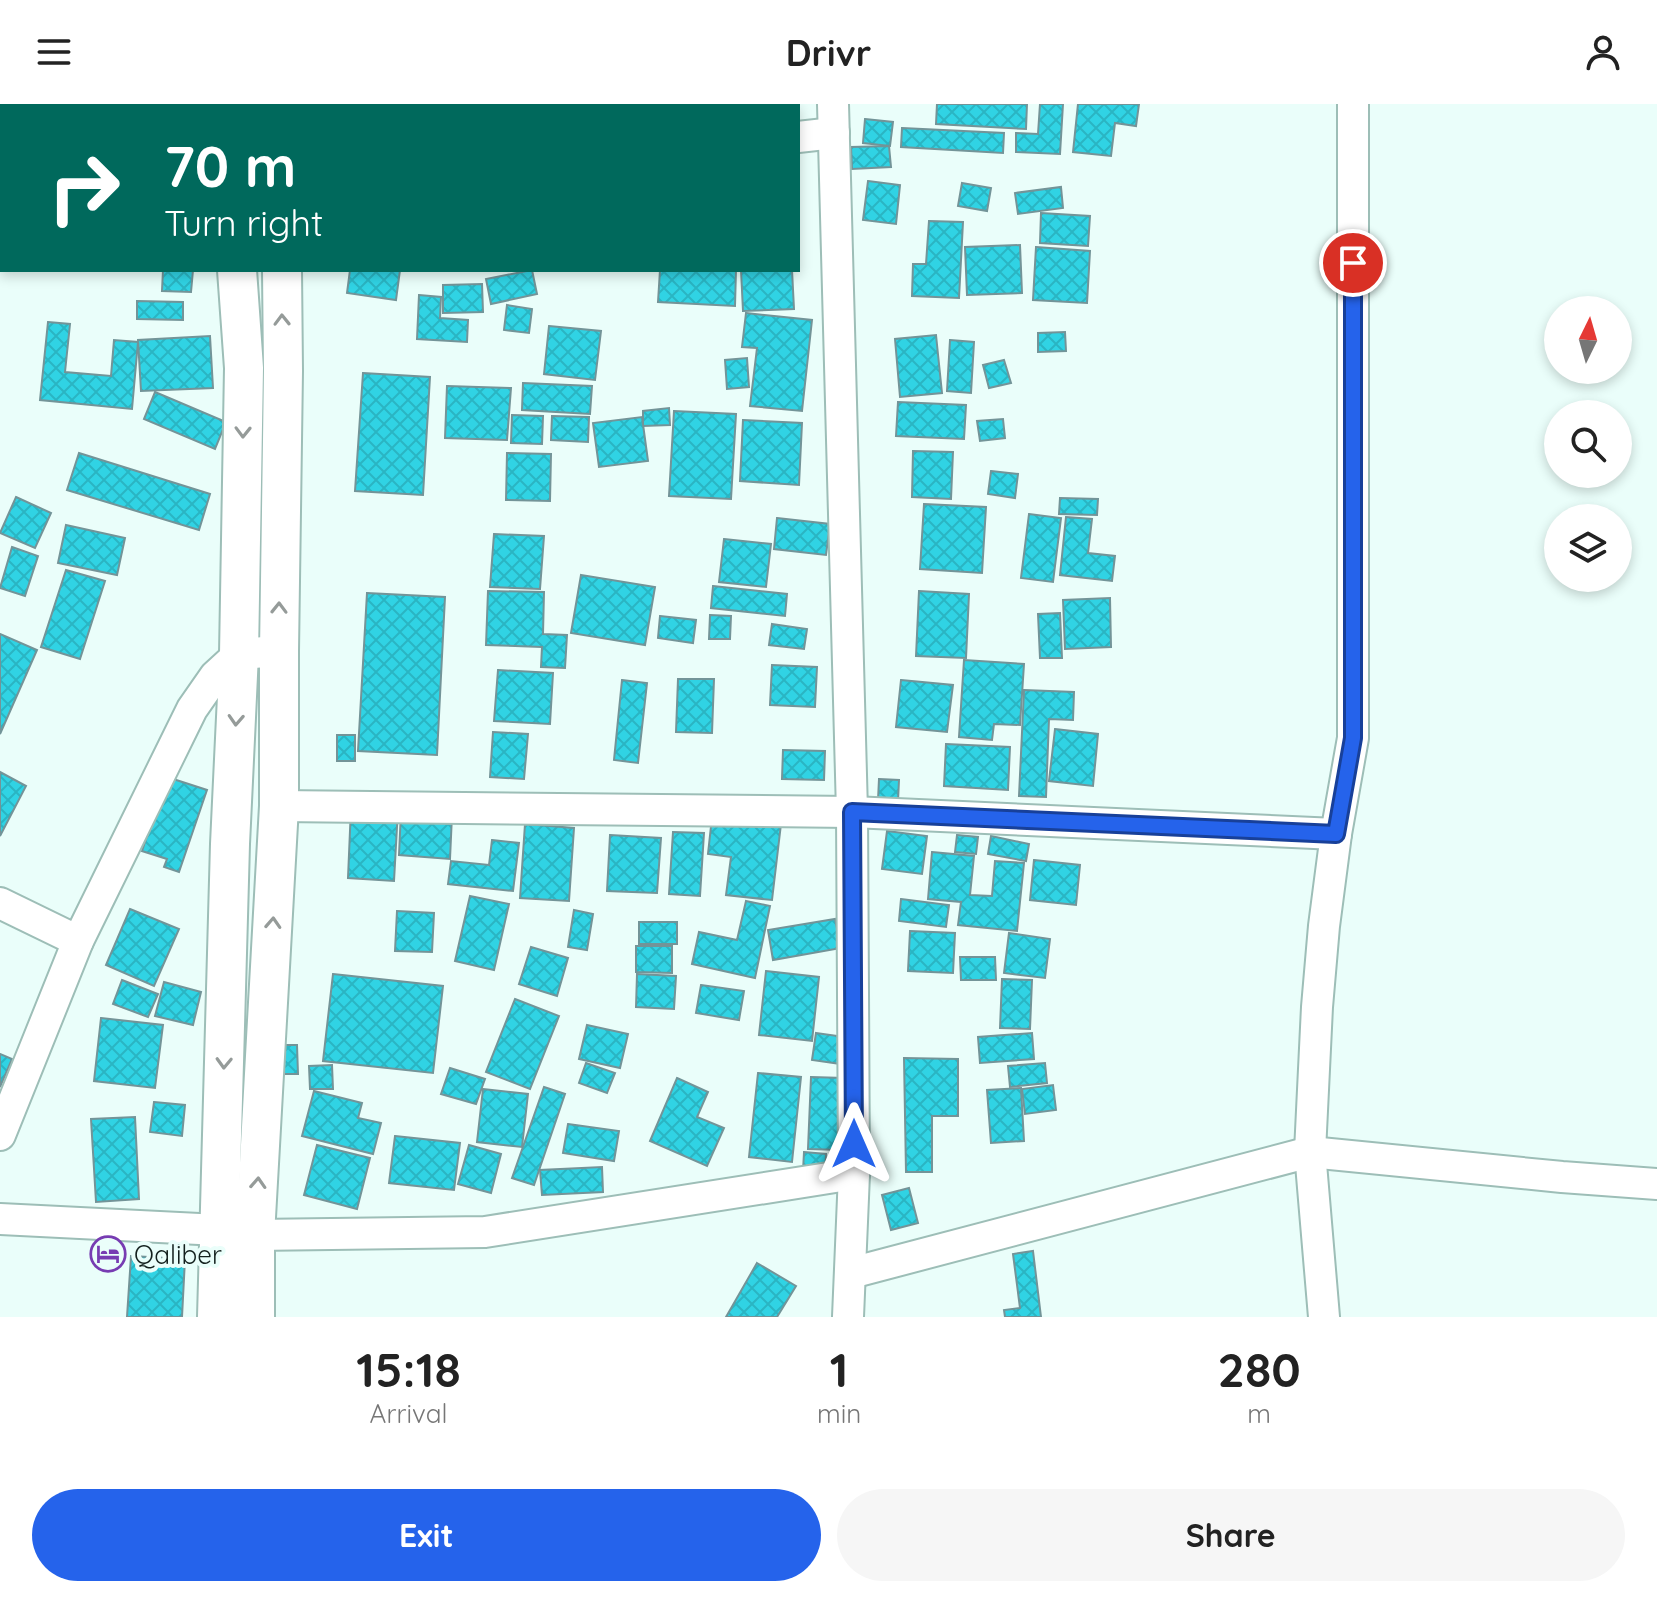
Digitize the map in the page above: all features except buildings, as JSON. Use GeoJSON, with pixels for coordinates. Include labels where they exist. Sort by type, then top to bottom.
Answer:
{"type":"FeatureCollection","features":[{"type":"Feature","properties":{"kind":"street"},"geometry":{"type":"LineString","coordinates":[[1324,1317],[1310,1152],[1324,926],[1353,738],[1353,104]]}},
{"type":"Feature","properties":{"kind":"street"},"geometry":{"type":"LineString","coordinates":[[800,136],[833,119],[852,812],[854,1174],[848,1317]]}},
{"type":"Feature","properties":{"kind":"street"},"geometry":{"type":"LineString","coordinates":[[237,272],[244,368],[239,654],[225,1013],[237,1233],[255,1317]]}},
{"type":"Feature","properties":{"kind":"street"},"geometry":{"type":"LineString","coordinates":[[217,1317],[237,1233],[268,1013],[279,806],[282,272]]}},
{"type":"Feature","properties":{"kind":"street"},"geometry":{"type":"LineString","coordinates":[[244,368],[283,371]]}},
{"type":"Feature","properties":{"kind":"street"},"geometry":{"type":"LineString","coordinates":[[0,1135],[78,941],[192,709],[215,676],[239,654],[279,651]]}},
{"type":"Feature","properties":{"kind":"street"},"geometry":{"type":"LineString","coordinates":[[279,806],[852,812],[1336,834]]}},
{"type":"Feature","properties":{"kind":"street"},"geometry":{"type":"LineString","coordinates":[[0,903],[78,941]]}},
{"type":"Feature","properties":{"kind":"street"},"geometry":{"type":"LineString","coordinates":[[225,1013],[268,1013]]}},
{"type":"Feature","properties":{"kind":"street"},"geometry":{"type":"LineString","coordinates":[[851,1273],[1310,1152],[1657,1184]]}},
{"type":"Feature","properties":{"kind":"street"},"geometry":{"type":"LineString","coordinates":[[0,1219],[237,1233],[485,1232],[854,1174]]}},
{"type":"Feature","properties":{"kind":"place","name":"Qaliber"},"geometry":{"type":"Point","coordinates":[108,1254]}},
{"type":"Feature","properties":{"kind":"route"},"geometry":{"type":"LineString","coordinates":[[854,1144],[852,812],[1336,834],[1353,738],[1353,263]]}}]}
